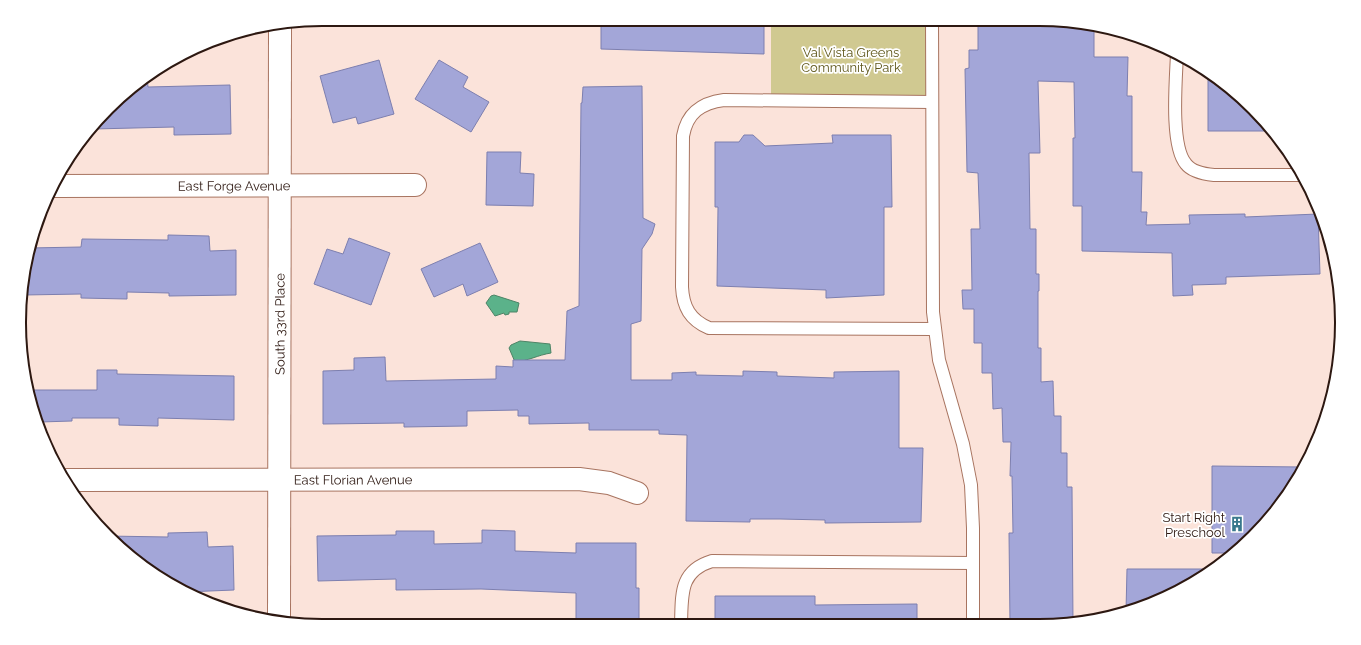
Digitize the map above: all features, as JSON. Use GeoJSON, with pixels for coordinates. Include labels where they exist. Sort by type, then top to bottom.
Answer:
{"type":"FeatureCollection","features":[{"type":"Feature","properties":{"kind":"street","name":"South 33rd Place"},"geometry":{"type":"LineString","coordinates":[[279,615],[280,30]]}},
{"type":"Feature","properties":{"kind":"street","name":"East Forge Avenue"},"geometry":{"type":"LineString","coordinates":[[60,186],[415,185]]}},
{"type":"Feature","properties":{"kind":"street","name":"East Florian Avenue"},"geometry":{"type":"LineString","coordinates":[[72,480],[579,479],[609,483],[637,493]]}},
{"type":"Feature","properties":{"kind":"lane"},"geometry":{"type":"LineString","coordinates":[[932,26],[932,295],[934,329],[939,360],[963,444],[971,484],[973,619]]}},
{"type":"Feature","properties":{"kind":"lane"},"geometry":{"type":"LineString","coordinates":[[1177,61],[1176,138],[1180,157],[1186,165],[1194,171],[1214,176],[1296,175]]}},
{"type":"Feature","properties":{"kind":"lane"},"geometry":{"type":"LineString","coordinates":[[932,102],[724,100],[704,104],[696,109],[689,116],[683,136],[682,287],[686,308],[691,317],[699,324],[709,328],[934,329]]}},
{"type":"Feature","properties":{"kind":"lane"},"geometry":{"type":"LineString","coordinates":[[682,619],[682,599],[687,578],[693,569],[712,561],[973,563]]}},
{"type":"Feature","properties":{"kind":"green space","name":"Val Vista Greens Community Park"},"geometry":{"type":"Polygon","coordinates":[[[771,26],[932,26],[932,102],[771,101],[771,26]]]}},
{"type":"Feature","properties":{"kind":"shaded area"},"geometry":{"type":"Polygon","coordinates":[[[494,295],[519,303],[517,312],[509,312],[509,314],[505,315],[504,313],[495,316],[486,303],[491,296],[494,295]]]}},
{"type":"Feature","properties":{"kind":"shaded area"},"geometry":{"type":"Polygon","coordinates":[[[520,341],[550,344],[551,353],[515,362],[509,348],[511,345],[520,341]]]}},
{"type":"Feature","properties":{"kind":"building"},"geometry":{"type":"Polygon","coordinates":[[[601,26],[764,26],[764,54],[601,49],[601,26]]]}},
{"type":"Feature","properties":{"kind":"building"},"geometry":{"type":"Polygon","coordinates":[[[978,26],[1038,26],[1094,32],[1094,57],[1128,57],[1127,96],[1132,96],[1132,172],[1142,172],[1141,212],[1147,212],[1146,225],[1190,224],[1189,215],[1245,214],[1245,217],[1314,214],[1318,225],[1320,274],[1226,277],[1226,284],[1192,285],[1193,295],[1173,296],[1172,253],[1082,251],[1082,206],[1073,206],[1073,138],[1075,138],[1074,82],[1038,81],[1040,153],[1029,153],[1030,229],[1036,229],[1036,274],[1039,274],[1038,348],[1041,348],[1041,382],[1053,381],[1054,416],[1061,416],[1061,453],[1067,453],[1067,487],[1072,487],[1073,616],[1010,619],[1009,533],[1013,533],[1012,476],[1010,476],[1011,442],[1003,442],[1002,408],[993,409],[992,373],[982,373],[982,343],[974,343],[974,309],[963,309],[962,290],[972,290],[971,229],[980,229],[978,173],[967,172],[965,69],[969,68],[969,50],[978,50],[978,26]]]}},
{"type":"Feature","properties":{"kind":"building"},"geometry":{"type":"Polygon","coordinates":[[[379,60],[394,114],[358,124],[356,117],[333,123],[320,76],[379,60]]]}},
{"type":"Feature","properties":{"kind":"building"},"geometry":{"type":"Polygon","coordinates":[[[439,60],[468,77],[463,87],[489,102],[471,132],[415,99],[439,60]]]}},
{"type":"Feature","properties":{"kind":"building"},"geometry":{"type":"Polygon","coordinates":[[[1208,79],[1234,100],[1264,131],[1208,131],[1208,79]]]}},
{"type":"Feature","properties":{"kind":"building"},"geometry":{"type":"Polygon","coordinates":[[[148,83],[148,87],[230,85],[231,134],[174,135],[174,127],[98,129],[113,113],[148,83]]]}},
{"type":"Feature","properties":{"kind":"building"},"geometry":{"type":"Polygon","coordinates":[[[642,86],[643,218],[655,224],[652,234],[642,249],[641,321],[631,324],[631,380],[672,380],[672,373],[696,372],[696,375],[743,376],[743,371],[777,372],[777,376],[834,378],[834,372],[899,371],[899,448],[923,448],[921,522],[825,523],[825,520],[780,519],[750,519],[750,522],[686,521],[687,435],[659,434],[659,430],[589,430],[589,423],[529,424],[529,416],[518,416],[518,410],[467,411],[467,426],[404,427],[404,423],[323,424],[323,371],[354,370],[354,358],[385,357],[386,381],[496,379],[496,366],[513,367],[513,360],[565,360],[567,311],[579,306],[581,103],[583,87],[642,86]]]}},
{"type":"Feature","properties":{"kind":"building"},"geometry":{"type":"Polygon","coordinates":[[[744,135],[753,135],[765,146],[833,143],[832,135],[891,135],[892,207],[884,207],[884,295],[826,298],[826,290],[717,286],[718,207],[715,207],[715,142],[739,142],[744,135]]]}},
{"type":"Feature","properties":{"kind":"building"},"geometry":{"type":"Polygon","coordinates":[[[487,152],[521,152],[520,173],[534,174],[533,206],[486,205],[487,152]]]}},
{"type":"Feature","properties":{"kind":"building"},"geometry":{"type":"Polygon","coordinates":[[[168,235],[209,236],[210,251],[236,250],[236,295],[169,296],[169,293],[127,292],[127,299],[81,298],[81,294],[28,295],[36,248],[81,247],[82,239],[168,240],[168,235]]]}},
{"type":"Feature","properties":{"kind":"building"},"geometry":{"type":"Polygon","coordinates":[[[349,238],[390,253],[371,305],[314,284],[327,249],[343,254],[349,238]]]}},
{"type":"Feature","properties":{"kind":"building"},"geometry":{"type":"Polygon","coordinates":[[[480,243],[498,282],[467,296],[463,284],[434,297],[421,269],[480,243]]]}},
{"type":"Feature","properties":{"kind":"building"},"geometry":{"type":"Polygon","coordinates":[[[97,370],[117,370],[117,374],[234,376],[234,420],[158,418],[158,426],[119,425],[119,418],[72,418],[72,421],[44,422],[34,390],[97,390],[97,370]]]}},
{"type":"Feature","properties":{"kind":"building","name":"Start Right Preschool"},"geometry":{"type":"Polygon","coordinates":[[[1212,466],[1297,467],[1274,503],[1248,532],[1225,553],[1212,553],[1212,466]]]}},
{"type":"Feature","properties":{"kind":"building"},"geometry":{"type":"Polygon","coordinates":[[[482,530],[515,531],[515,551],[576,553],[576,543],[636,543],[636,588],[639,588],[639,619],[576,619],[576,593],[481,589],[396,590],[396,579],[318,581],[317,536],[396,535],[396,531],[434,531],[434,544],[482,543],[482,530]]]}},
{"type":"Feature","properties":{"kind":"building"},"geometry":{"type":"Polygon","coordinates":[[[207,532],[208,547],[233,546],[234,590],[199,591],[191,588],[174,579],[142,558],[117,536],[168,537],[168,533],[207,532]]]}},
{"type":"Feature","properties":{"kind":"building"},"geometry":{"type":"Polygon","coordinates":[[[1127,569],[1203,569],[1170,588],[1126,605],[1127,569]]]}},
{"type":"Feature","properties":{"kind":"building"},"geometry":{"type":"Polygon","coordinates":[[[715,596],[815,596],[815,605],[917,604],[917,619],[715,619],[715,596]]]}},
{"type":"Feature","properties":{"kind":"place","name":"Start Right Preschool"},"geometry":{"type":"Point","coordinates":[1237,524]}}]}
